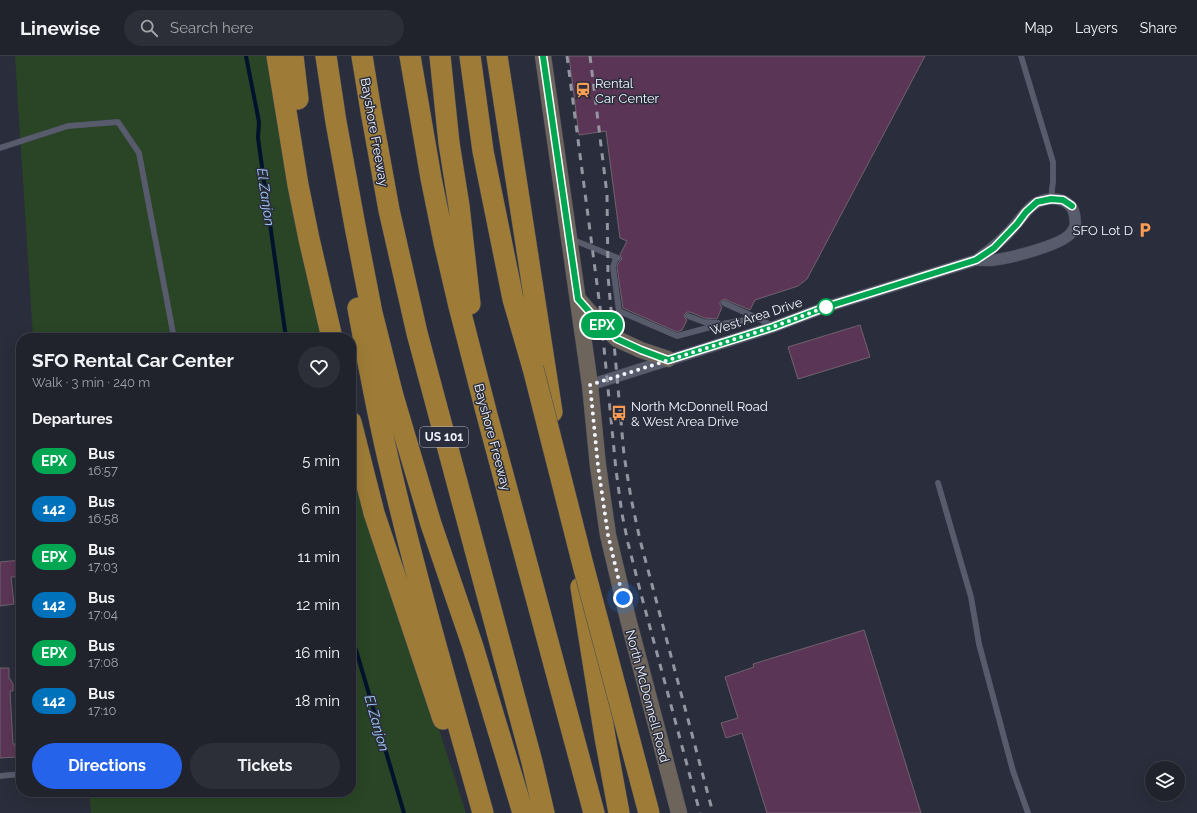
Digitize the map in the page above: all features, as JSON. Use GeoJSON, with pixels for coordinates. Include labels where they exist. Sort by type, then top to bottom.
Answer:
{"type":"FeatureCollection","features":[{"type":"Feature","properties":{"kind":"highway"},"geometry":{"type":"LineString","coordinates":[[278,56],[308,239],[331,333]]}},
{"type":"Feature","properties":{"kind":"highway"},"geometry":{"type":"LineString","coordinates":[[293,56],[312,187],[336,333]]}},
{"type":"Feature","properties":{"kind":"highway"},"geometry":{"type":"LineString","coordinates":[[312,56],[328,156],[390,470],[419,584],[483,813]]}},
{"type":"Feature","properties":{"kind":"highway"},"geometry":{"type":"LineString","coordinates":[[326,56],[337,130],[372,314],[393,396],[431,524],[473,647],[523,813]]}},
{"type":"Feature","properties":{"kind":"highway","name":"Bayshore Freeway"},"geometry":{"type":"LineString","coordinates":[[362,56],[387,196],[417,332],[532,762],[544,813]]}},
{"type":"Feature","properties":{"kind":"highway","name":"Bayshore Freeway"},"geometry":{"type":"LineString","coordinates":[[410,56],[425,146],[460,313],[594,813]]}},
{"type":"Feature","properties":{"kind":"highway"},"geometry":{"type":"LineString","coordinates":[[440,56],[449,143],[459,206],[480,390]]}},
{"type":"Feature","properties":{"kind":"highway"},"geometry":{"type":"LineString","coordinates":[[470,56],[492,148],[533,368],[583,565],[649,813]]}},
{"type":"Feature","properties":{"kind":"highway"},"geometry":{"type":"LineString","coordinates":[[480,96],[481,56]]}},
{"type":"Feature","properties":{"kind":"highway"},"geometry":{"type":"LineString","coordinates":[[497,56],[545,369],[619,813]]}},
{"type":"Feature","properties":{"kind":"highway"},"geometry":{"type":"LineString","coordinates":[[356,441],[357,446]]}},
{"type":"Feature","properties":{"kind":"highway"},"geometry":{"type":"LineString","coordinates":[[356,442],[374,513],[476,813]]}},
{"type":"Feature","properties":{"kind":"street","name":"North McDonnell Road"},"geometry":{"type":"LineString","coordinates":[[543,56],[590,385],[598,466],[608,535],[626,612],[679,813]]}},
{"type":"Feature","properties":{"kind":"street","name":"West Area Drive"},"geometry":{"type":"LineString","coordinates":[[590,385],[773,327],[826,307],[976,260],[994,248],[1017,224],[1026,212],[1037,202],[1051,199],[1063,200],[1072,206],[1076,226],[1069,235],[1054,244],[1010,257],[993,260],[976,260]]}},
{"type":"Feature","properties":{"kind":"street"},"geometry":{"type":"LineString","coordinates":[[578,299],[617,339],[668,360]]}},
{"type":"Feature","properties":{"kind":"lane"},"geometry":{"type":"LineString","coordinates":[[1021,56],[1053,162],[1051,199]]}},
{"type":"Feature","properties":{"kind":"lane"},"geometry":{"type":"LineString","coordinates":[[0,148],[68,126],[118,122],[139,153],[173,333]]}},
{"type":"Feature","properties":{"kind":"lane"},"geometry":{"type":"LineString","coordinates":[[569,238],[618,258],[613,267],[617,287],[619,311],[677,336],[722,324],[757,318]]}},
{"type":"Feature","properties":{"kind":"lane"},"geometry":{"type":"LineString","coordinates":[[724,303],[773,327]]}},
{"type":"Feature","properties":{"kind":"lane"},"geometry":{"type":"LineString","coordinates":[[688,316],[704,322],[722,324]]}},
{"type":"Feature","properties":{"kind":"lane"},"geometry":{"type":"LineString","coordinates":[[938,484],[971,597],[979,644],[1013,771],[1028,813]]}},
{"type":"Feature","properties":{"kind":"lane"},"geometry":{"type":"LineString","coordinates":[[0,776],[16,774]]}},
{"type":"Feature","properties":{"kind":"green space"},"geometry":{"type":"Polygon","coordinates":[[[15,56],[286,56],[332,333],[33,333],[15,56]]]}},
{"type":"Feature","properties":{"kind":"green space"},"geometry":{"type":"Polygon","coordinates":[[[356,446],[372,522],[466,813],[91,813],[89,797],[356,797],[356,446]]]}},
{"type":"Feature","properties":{"kind":"building"},"geometry":{"type":"Polygon","coordinates":[[[569,56],[925,56],[807,279],[798,286],[755,300],[750,310],[724,299],[720,302],[722,307],[717,319],[705,318],[687,312],[684,315],[687,320],[682,330],[677,332],[623,308],[617,267],[622,259],[620,255],[627,241],[620,238],[606,131],[579,135],[569,56]]]}},
{"type":"Feature","properties":{"kind":"building"},"geometry":{"type":"Polygon","coordinates":[[[860,325],[870,357],[798,379],[788,347],[860,325]]]}},
{"type":"Feature","properties":{"kind":"building"},"geometry":{"type":"Polygon","coordinates":[[[16,560],[16,576],[11,577],[14,604],[0,606],[0,562],[16,560]]]}},
{"type":"Feature","properties":{"kind":"building"},"geometry":{"type":"Polygon","coordinates":[[[864,630],[921,813],[767,813],[742,733],[726,738],[721,723],[738,718],[725,677],[754,667],[753,664],[864,630]]]}},
{"type":"Feature","properties":{"kind":"building"},"geometry":{"type":"Polygon","coordinates":[[[0,668],[9,668],[9,679],[13,684],[13,691],[10,691],[13,744],[15,744],[16,757],[0,758],[0,668]]]}},
{"type":"Feature","properties":{"kind":"waterway","name":"El Zanjon"},"geometry":{"type":"LineString","coordinates":[[246,56],[259,122],[258,138],[285,333]]}},
{"type":"Feature","properties":{"kind":"waterway","name":"El Zanjon"},"geometry":{"type":"LineString","coordinates":[[356,650],[404,813]]}},
{"type":"Feature","properties":{"kind":"railway"},"geometry":{"type":"LineString","coordinates":[[567,56],[600,307],[616,470],[622,514],[641,594],[700,813]]}},
{"type":"Feature","properties":{"kind":"railway"},"geometry":{"type":"LineString","coordinates":[[590,56],[607,194],[608,276],[624,455],[640,540],[713,813]]}},
{"type":"Feature","properties":{"kind":"bus line","name":"EPX"},"geometry":{"type":"LineString","coordinates":[[543,56],[578,299],[617,339],[668,360],[773,327],[826,307],[976,260],[994,248],[1017,224],[1026,212],[1037,202],[1051,199],[1063,200],[1072,206]]}},
{"type":"Feature","properties":{"kind":"place","name":"Rental Car Center"},"geometry":{"type":"Point","coordinates":[583,90]}},
{"type":"Feature","properties":{"kind":"place","name":"SFO Lot D"},"geometry":{"type":"Point","coordinates":[1145,230]}},
{"type":"Feature","properties":{"kind":"place","name":"North McDonnell Road & West Area Drive"},"geometry":{"type":"Point","coordinates":[619,413]}},
{"type":"Feature","properties":{"kind":"route"},"geometry":{"type":"LineString","coordinates":[[623,598],[608,535],[598,466],[590,385],[773,327],[826,307]]}}]}
